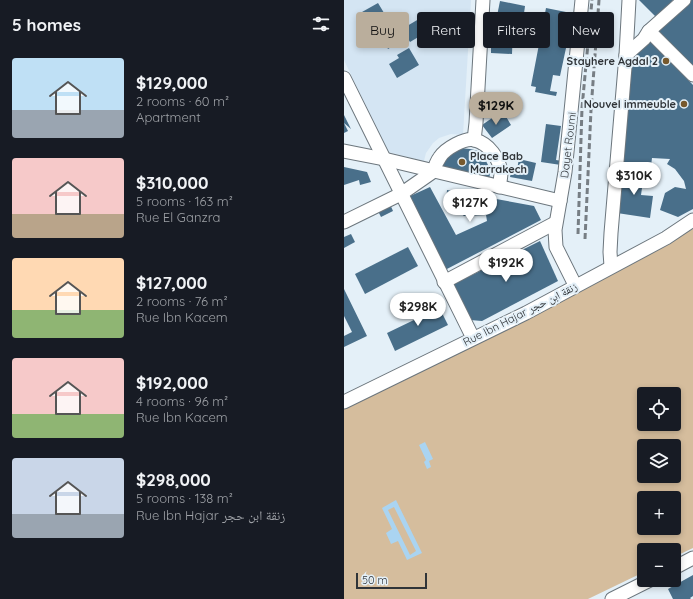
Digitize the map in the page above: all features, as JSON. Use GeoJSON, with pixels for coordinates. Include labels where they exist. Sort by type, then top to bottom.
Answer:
{"type":"FeatureCollection","features":[{"type":"Feature","properties":{"kind":"street"},"geometry":{"type":"LineString","coordinates":[[474,140],[483,0]]}},
{"type":"Feature","properties":{"kind":"street","name":"Dayet Roumi"},"geometry":{"type":"LineString","coordinates":[[575,286],[556,247],[554,236],[555,223],[565,172],[582,0]]}},
{"type":"Feature","properties":{"kind":"street"},"geometry":{"type":"LineString","coordinates":[[611,266],[610,252],[613,203],[626,55],[629,0]]}},
{"type":"Feature","properties":{"kind":"street"},"geometry":{"type":"LineString","coordinates":[[626,55],[644,39],[649,31],[684,0]]}},
{"type":"Feature","properties":{"kind":"street"},"geometry":{"type":"LineString","coordinates":[[649,31],[693,75]]}},
{"type":"Feature","properties":{"kind":"street"},"geometry":{"type":"LineString","coordinates":[[344,78],[473,338]]}},
{"type":"Feature","properties":{"kind":"street"},"geometry":{"type":"LineString","coordinates":[[344,222],[401,194],[434,171],[436,163],[445,151],[458,144],[474,140],[484,145],[496,157],[501,173],[499,187]]}},
{"type":"Feature","properties":{"kind":"street"},"geometry":{"type":"LineString","coordinates":[[344,151],[384,159],[560,201]]}},
{"type":"Feature","properties":{"kind":"street","name":"Rue Ibn Hajar زنقة ابن حجر"},"geometry":{"type":"LineString","coordinates":[[344,402],[526,312],[666,238],[693,220]]}},
{"type":"Feature","properties":{"kind":"street"},"geometry":{"type":"LineString","coordinates":[[444,282],[555,223]]}},
{"type":"Feature","properties":{"kind":"street"},"geometry":{"type":"LineString","coordinates":[[681,564],[693,558]]}},
{"type":"Feature","properties":{"kind":"street"},"geometry":{"type":"LineString","coordinates":[[613,599],[637,587]]}},
{"type":"Feature","properties":{"kind":"shaded area"},"geometry":{"type":"Polygon","coordinates":[[[344,0],[471,0],[470,12],[417,12],[417,48],[468,48],[463,135],[451,134],[439,138],[433,143],[426,153],[424,161],[388,152],[344,60],[344,0]]]}},
{"type":"Feature","properties":{"kind":"shaded area"},"geometry":{"type":"Polygon","coordinates":[[[693,229],[693,548],[681,554],[681,543],[637,543],[637,575],[588,599],[344,599],[344,405],[584,286],[693,229]]]}},
{"type":"Feature","properties":{"kind":"water"},"geometry":{"type":"Polygon","coordinates":[[[425,442],[433,459],[429,461],[431,467],[427,469],[424,462],[426,460],[419,445],[425,442]]]}},
{"type":"Feature","properties":{"kind":"water"},"geometry":{"type":"Polygon","coordinates":[[[396,500],[422,553],[407,560],[398,541],[391,544],[386,533],[392,529],[382,508],[396,500]],[[394,507],[388,510],[410,555],[416,551],[394,507]]]}},
{"type":"Feature","properties":{"kind":"building"},"geometry":{"type":"Polygon","coordinates":[[[639,0],[673,0],[656,17],[639,0]]]}},
{"type":"Feature","properties":{"kind":"building"},"geometry":{"type":"Polygon","coordinates":[[[685,0],[693,0],[693,67],[656,28],[685,0]]]}},
{"type":"Feature","properties":{"kind":"building"},"geometry":{"type":"Polygon","coordinates":[[[500,1],[525,6],[524,12],[498,12],[500,1]]]}},
{"type":"Feature","properties":{"kind":"building"},"geometry":{"type":"Polygon","coordinates":[[[378,3],[383,12],[362,12],[378,3]]]}},
{"type":"Feature","properties":{"kind":"building"},"geometry":{"type":"Polygon","coordinates":[[[546,8],[566,12],[558,12],[558,48],[566,48],[560,76],[553,75],[550,91],[557,92],[556,96],[535,92],[536,87],[531,86],[538,48],[550,48],[550,12],[545,12],[546,8]]]}},
{"type":"Feature","properties":{"kind":"building"},"geometry":{"type":"Polygon","coordinates":[[[417,20],[417,38],[410,42],[409,40],[409,25],[417,20]]]}},
{"type":"Feature","properties":{"kind":"building"},"geometry":{"type":"Polygon","coordinates":[[[647,37],[693,85],[693,209],[678,217],[660,210],[665,193],[675,187],[686,189],[684,181],[675,169],[667,164],[670,159],[652,158],[651,166],[622,164],[631,52],[647,37]]]}},
{"type":"Feature","properties":{"kind":"building"},"geometry":{"type":"Polygon","coordinates":[[[409,48],[419,65],[397,78],[389,64],[399,58],[397,55],[409,48]]]}},
{"type":"Feature","properties":{"kind":"building"},"geometry":{"type":"Polygon","coordinates":[[[491,48],[512,48],[512,54],[491,53],[491,48]]]}},
{"type":"Feature","properties":{"kind":"building"},"geometry":{"type":"Polygon","coordinates":[[[344,115],[351,129],[344,123],[344,115]]]}},
{"type":"Feature","properties":{"kind":"building"},"geometry":{"type":"Polygon","coordinates":[[[505,115],[511,125],[492,138],[482,125],[495,116],[498,120],[505,115]]]}},
{"type":"Feature","properties":{"kind":"building"},"geometry":{"type":"Polygon","coordinates":[[[344,123],[348,131],[344,133],[344,123]]]}},
{"type":"Feature","properties":{"kind":"building"},"geometry":{"type":"Polygon","coordinates":[[[546,124],[561,126],[556,160],[562,161],[561,165],[541,162],[546,124]]]}},
{"type":"Feature","properties":{"kind":"building","name":"Place Bab Marrakech"},"geometry":{"type":"Polygon","coordinates":[[[459,148],[479,151],[488,165],[490,173],[489,181],[436,171],[439,160],[459,148]]]}},
{"type":"Feature","properties":{"kind":"building"},"geometry":{"type":"Polygon","coordinates":[[[519,159],[536,163],[532,181],[510,177],[512,168],[517,169],[519,159]]]}},
{"type":"Feature","properties":{"kind":"building"},"geometry":{"type":"Polygon","coordinates":[[[344,167],[367,172],[371,182],[360,185],[359,180],[344,185],[344,167]]]}},
{"type":"Feature","properties":{"kind":"building"},"geometry":{"type":"Polygon","coordinates":[[[623,171],[644,174],[641,195],[653,196],[650,218],[617,213],[623,171]]]}},
{"type":"Feature","properties":{"kind":"building"},"geometry":{"type":"Polygon","coordinates":[[[430,187],[456,235],[487,221],[486,215],[464,216],[446,202],[447,190],[534,206],[541,220],[445,270],[408,197],[430,187]]]}},
{"type":"Feature","properties":{"kind":"building"},"geometry":{"type":"Polygon","coordinates":[[[389,202],[393,211],[381,217],[377,209],[389,202]]]}},
{"type":"Feature","properties":{"kind":"building"},"geometry":{"type":"Polygon","coordinates":[[[351,234],[355,242],[344,248],[344,237],[351,234]]]}},
{"type":"Feature","properties":{"kind":"building"},"geometry":{"type":"Polygon","coordinates":[[[540,241],[558,281],[482,321],[470,320],[452,285],[540,241]]]}},
{"type":"Feature","properties":{"kind":"building"},"geometry":{"type":"Polygon","coordinates":[[[408,247],[418,266],[365,294],[355,274],[408,247]]]}},
{"type":"Feature","properties":{"kind":"building"},"geometry":{"type":"Polygon","coordinates":[[[344,289],[367,336],[344,347],[344,336],[352,332],[344,316],[344,289]]]}},
{"type":"Feature","properties":{"kind":"building"},"geometry":{"type":"Polygon","coordinates":[[[427,304],[430,309],[438,305],[448,325],[395,351],[387,333],[414,320],[413,318],[418,316],[415,310],[427,304]]]}},
{"type":"Feature","properties":{"kind":"building"},"geometry":{"type":"Polygon","coordinates":[[[693,575],[693,596],[690,598],[691,599],[673,599],[668,589],[672,587],[681,587],[681,582],[693,575]]]}},
{"type":"Feature","properties":{"kind":"railway"},"geometry":{"type":"LineString","coordinates":[[578,234],[582,108],[592,0]]}},
{"type":"Feature","properties":{"kind":"railway"},"geometry":{"type":"LineString","coordinates":[[585,239],[591,110],[599,0]]}},
{"type":"Feature","properties":{"kind":"place","name":"Stayhere Agdal 2"},"geometry":{"type":"Point","coordinates":[666,61]}},
{"type":"Feature","properties":{"kind":"place","name":"Nouvel immeuble"},"geometry":{"type":"Point","coordinates":[684,104]}},
{"type":"Feature","properties":{"kind":"place","name":"Place Bab Marrakech"},"geometry":{"type":"Point","coordinates":[462,162]}}]}
